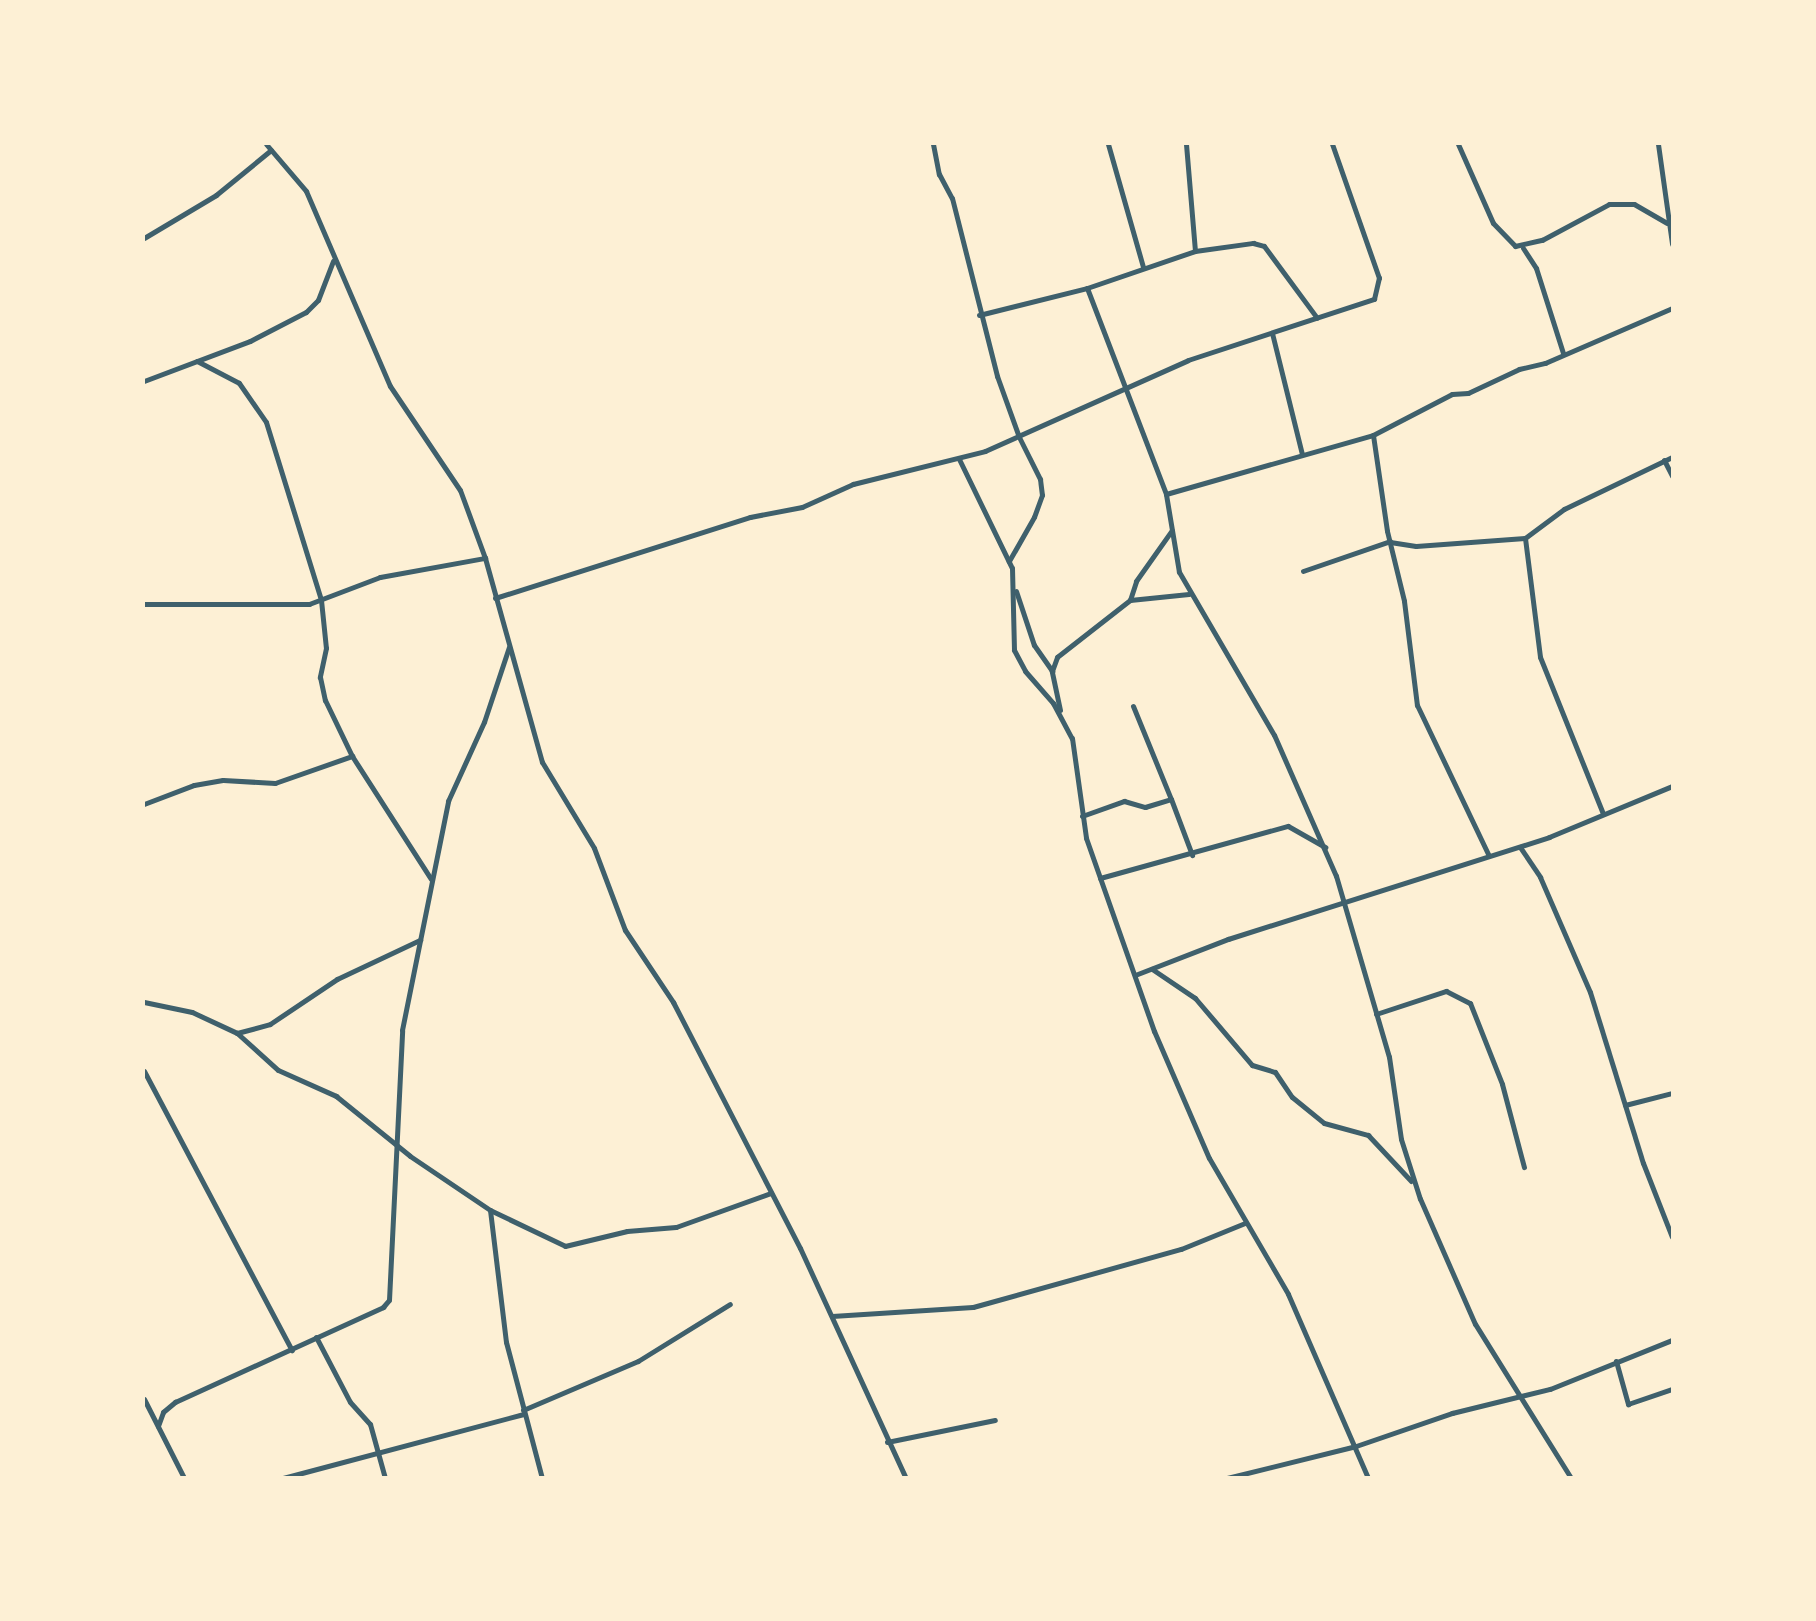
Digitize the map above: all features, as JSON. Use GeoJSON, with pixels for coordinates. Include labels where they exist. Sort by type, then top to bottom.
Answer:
{"type":"FeatureCollection","features":[{"type":"Feature","properties":{"kind":"street"},"geometry":{"type":"LineString","coordinates":[[266,144],[306,191],[333,261],[390,386],[454,480],[485,558],[551,782],[594,848],[625,930],[673,1002],[771,1193],[832,1316],[887,1442],[906,1478]]}},
{"type":"Feature","properties":{"kind":"street"},"geometry":{"type":"LineString","coordinates":[[933,144],[939,174],[952,198],[979,315],[1019,437],[1040,479],[1042,495],[1009,561]]}},
{"type":"Feature","properties":{"kind":"street"},"geometry":{"type":"LineString","coordinates":[[1108,144],[1143,267]]}},
{"type":"Feature","properties":{"kind":"street"},"geometry":{"type":"LineString","coordinates":[[1186,144],[1187,195],[1195,251]]}},
{"type":"Feature","properties":{"kind":"street"},"geometry":{"type":"LineString","coordinates":[[495,598],[750,517],[802,507],[853,484],[959,459],[1019,437],[1198,356],[1374,299],[1380,287],[1332,144]]}},
{"type":"Feature","properties":{"kind":"street"},"geometry":{"type":"LineString","coordinates":[[1458,144],[1493,223],[1506,240],[1523,248],[1536,268],[1563,354]]}},
{"type":"Feature","properties":{"kind":"street"},"geometry":{"type":"LineString","coordinates":[[1658,144],[1664,163],[1667,223],[1672,244]]}},
{"type":"Feature","properties":{"kind":"street"},"geometry":{"type":"LineString","coordinates":[[144,238],[216,195],[271,150]]}},
{"type":"Feature","properties":{"kind":"street"},"geometry":{"type":"LineString","coordinates":[[1523,248],[1609,204],[1634,204],[1667,223]]}},
{"type":"Feature","properties":{"kind":"street"},"geometry":{"type":"LineString","coordinates":[[979,315],[1087,288],[1195,251],[1253,243],[1264,246],[1317,318]]}},
{"type":"Feature","properties":{"kind":"street"},"geometry":{"type":"LineString","coordinates":[[144,381],[250,341],[306,312],[318,300],[333,261]]}},
{"type":"Feature","properties":{"kind":"street"},"geometry":{"type":"LineString","coordinates":[[1087,288],[1166,494],[1179,572],[1189,594],[1274,735],[1326,848],[1346,905],[1376,1014],[1415,1186],[1475,1324],[1571,1478]]}},
{"type":"Feature","properties":{"kind":"street"},"geometry":{"type":"LineString","coordinates":[[1166,494],[1373,435],[1452,394],[1468,393],[1672,308]]}},
{"type":"Feature","properties":{"kind":"street"},"geometry":{"type":"LineString","coordinates":[[1272,333],[1302,454]]}},
{"type":"Feature","properties":{"kind":"street"},"geometry":{"type":"LineString","coordinates":[[197,361],[239,383],[267,422],[321,600],[326,648],[321,682],[352,756],[430,879]]}},
{"type":"Feature","properties":{"kind":"street"},"geometry":{"type":"LineString","coordinates":[[1373,435],[1390,542],[1404,601],[1417,705],[1489,856]]}},
{"type":"Feature","properties":{"kind":"street"},"geometry":{"type":"LineString","coordinates":[[1303,571],[1390,542],[1416,546],[1525,538],[1564,509],[1672,457]]}},
{"type":"Feature","properties":{"kind":"street"},"geometry":{"type":"LineString","coordinates":[[959,459],[1009,561],[1034,645],[1052,671],[1061,717],[1074,751],[1082,816],[1100,878],[1135,975],[1209,1158],[1245,1223],[1281,1279],[1368,1478]]}},
{"type":"Feature","properties":{"kind":"street"},"geometry":{"type":"LineString","coordinates":[[1664,460],[1672,476]]}},
{"type":"Feature","properties":{"kind":"street"},"geometry":{"type":"LineString","coordinates":[[1130,600],[1136,581],[1172,530]]}},
{"type":"Feature","properties":{"kind":"street"},"geometry":{"type":"LineString","coordinates":[[1525,538],[1539,657],[1603,814]]}},
{"type":"Feature","properties":{"kind":"street"},"geometry":{"type":"LineString","coordinates":[[144,604],[290,606],[321,600],[380,577],[485,558]]}},
{"type":"Feature","properties":{"kind":"street"},"geometry":{"type":"LineString","coordinates":[[1016,591],[1014,650],[1025,671],[1061,717]]}},
{"type":"Feature","properties":{"kind":"street"},"geometry":{"type":"LineString","coordinates":[[1052,671],[1065,647],[1130,600],[1189,594]]}},
{"type":"Feature","properties":{"kind":"street"},"geometry":{"type":"LineString","coordinates":[[158,1426],[163,1412],[175,1402],[292,1350],[389,1300],[394,1143],[402,1030],[430,879],[456,776],[484,722],[509,646]]}},
{"type":"Feature","properties":{"kind":"street"},"geometry":{"type":"LineString","coordinates":[[1133,706],[1192,855]]}},
{"type":"Feature","properties":{"kind":"street"},"geometry":{"type":"LineString","coordinates":[[144,804],[214,782],[275,782],[352,756]]}},
{"type":"Feature","properties":{"kind":"street"},"geometry":{"type":"LineString","coordinates":[[1135,975],[1228,939],[1346,905],[1520,847],[1672,786]]}},
{"type":"Feature","properties":{"kind":"street"},"geometry":{"type":"LineString","coordinates":[[1082,816],[1124,801],[1145,807],[1171,799]]}},
{"type":"Feature","properties":{"kind":"street"},"geometry":{"type":"LineString","coordinates":[[1100,878],[1163,858],[1192,855],[1288,826],[1326,848]]}},
{"type":"Feature","properties":{"kind":"street"},"geometry":{"type":"LineString","coordinates":[[1520,847],[1540,877],[1590,992],[1625,1105],[1672,1237]]}},
{"type":"Feature","properties":{"kind":"street"},"geometry":{"type":"LineString","coordinates":[[237,1033],[270,1024],[337,979],[420,940]]}},
{"type":"Feature","properties":{"kind":"street"},"geometry":{"type":"LineString","coordinates":[[1152,969],[1195,998],[1252,1065],[1275,1072],[1292,1097],[1324,1123],[1368,1135],[1415,1186]]}},
{"type":"Feature","properties":{"kind":"street"},"geometry":{"type":"LineString","coordinates":[[1376,1014],[1446,991],[1470,1003],[1502,1084],[1524,1167]]}},
{"type":"Feature","properties":{"kind":"street"},"geometry":{"type":"LineString","coordinates":[[144,1002],[192,1012],[237,1033],[278,1070],[336,1096],[394,1143],[490,1210],[570,1247],[627,1231],[676,1227],[771,1193]]}},
{"type":"Feature","properties":{"kind":"street"},"geometry":{"type":"LineString","coordinates":[[144,1070],[292,1350]]}},
{"type":"Feature","properties":{"kind":"street"},"geometry":{"type":"LineString","coordinates":[[1625,1105],[1672,1093]]}},
{"type":"Feature","properties":{"kind":"street"},"geometry":{"type":"LineString","coordinates":[[490,1210],[506,1342],[542,1478]]}},
{"type":"Feature","properties":{"kind":"street"},"geometry":{"type":"LineString","coordinates":[[832,1316],[986,1304],[1181,1249],[1245,1223]]}},
{"type":"Feature","properties":{"kind":"street"},"geometry":{"type":"LineString","coordinates":[[283,1478],[380,1455],[428,1436],[523,1412],[638,1361],[730,1304]]}},
{"type":"Feature","properties":{"kind":"street"},"geometry":{"type":"LineString","coordinates":[[316,1337],[351,1402],[370,1424],[385,1478]]}},
{"type":"Feature","properties":{"kind":"street"},"geometry":{"type":"LineString","coordinates":[[1227,1478],[1356,1446],[1550,1389],[1672,1340]]}},
{"type":"Feature","properties":{"kind":"street"},"geometry":{"type":"LineString","coordinates":[[1616,1361],[1629,1404],[1672,1389]]}},
{"type":"Feature","properties":{"kind":"street"},"geometry":{"type":"LineString","coordinates":[[144,1399],[184,1478]]}},
{"type":"Feature","properties":{"kind":"street"},"geometry":{"type":"LineString","coordinates":[[887,1442],[995,1420]]}}]}
